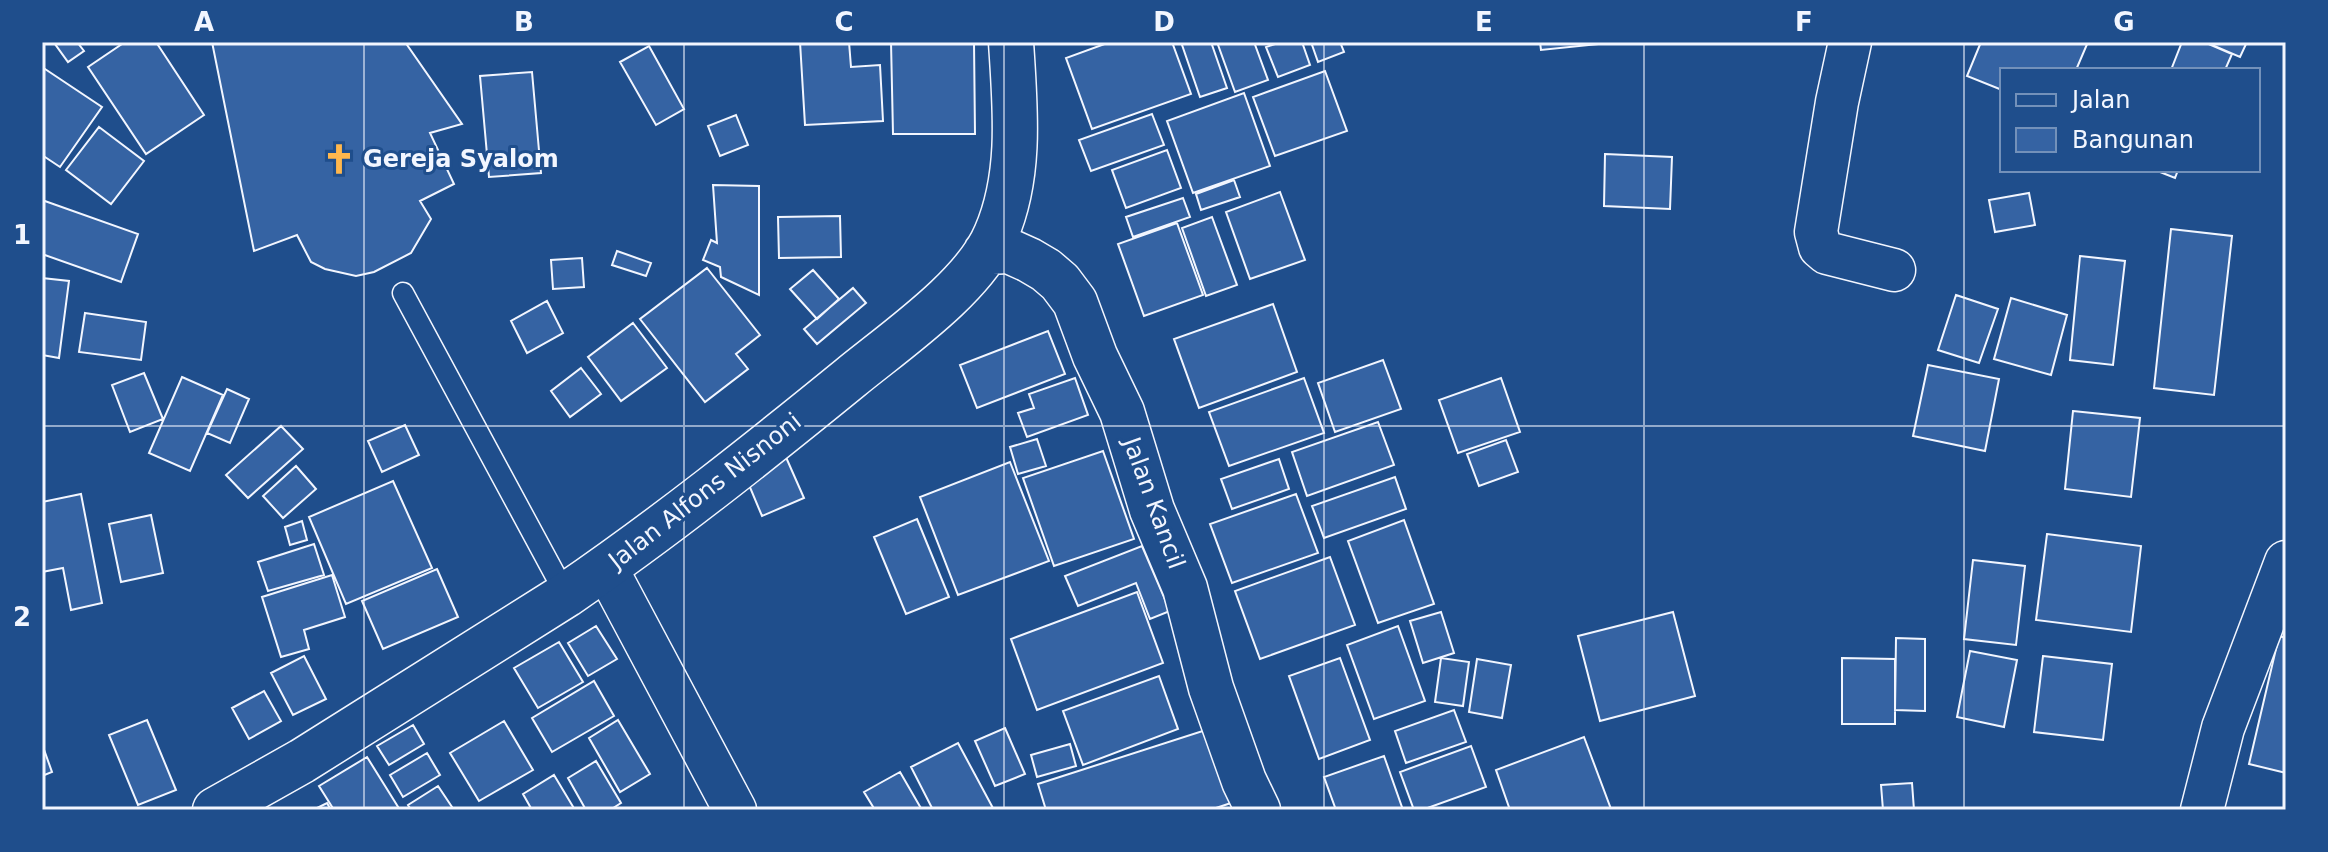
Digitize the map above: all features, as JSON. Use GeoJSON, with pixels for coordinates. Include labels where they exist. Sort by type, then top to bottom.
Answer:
{"type":"FeatureCollection","features":[{"type":"Feature","properties":{"kind":"main road","name":"Jalan Alfons Nisnoni"},"geometry":{"type":"LineString","coordinates":[[215,810],[302,761],[606,568],[774,439],[960,285],[995,237],[1008,204],[1014,172],[1011,42]]}},
{"type":"Feature","properties":{"kind":"main road","name":"Jalan Kancil"},"geometry":{"type":"LineString","coordinates":[[986,252],[1009,251],[1029,260],[1060,282],[1075,302],[1095,356],[1122,412],[1152,510],[1185,588],[1211,688],[1244,781],[1258,810]]}},
{"type":"Feature","properties":{"kind":"street"},"geometry":{"type":"LineString","coordinates":[[1850,42],[1816,232],[1820,247],[1827,253],[1894,270]]}},
{"type":"Feature","properties":{"kind":"street"},"geometry":{"type":"LineString","coordinates":[[2202,810],[2223,728],[2286,562]]}},
{"type":"Feature","properties":{"kind":"street"},"geometry":{"type":"LineString","coordinates":[[606,568],[735,810]]}},
{"type":"Feature","properties":{"kind":"lane"},"geometry":{"type":"LineString","coordinates":[[403,293],[566,595]]}},
{"type":"Feature","properties":{"kind":"building"},"geometry":{"type":"Polygon","coordinates":[[[77,42],[84,51],[68,62],[55,44],[77,42]]]}},
{"type":"Feature","properties":{"kind":"building"},"geometry":{"type":"Polygon","coordinates":[[[125,42],[156,42],[204,115],[146,154],[88,67],[125,42]]]}},
{"type":"Feature","properties":{"kind":"building","name":"Gereja Syalom"},"geometry":{"type":"Polygon","coordinates":[[[212,42],[405,42],[462,124],[430,133],[454,184],[420,201],[431,219],[411,253],[374,272],[356,276],[325,269],[311,262],[297,235],[254,251],[212,42]]]}},
{"type":"Feature","properties":{"kind":"building"},"geometry":{"type":"Polygon","coordinates":[[[800,42],[849,42],[851,67],[880,65],[883,121],[805,125],[800,42]]]}},
{"type":"Feature","properties":{"kind":"building"},"geometry":{"type":"Polygon","coordinates":[[[891,42],[974,42],[975,134],[893,134],[891,42]]]}},
{"type":"Feature","properties":{"kind":"building"},"geometry":{"type":"Polygon","coordinates":[[[1110,42],[1172,42],[1191,94],[1092,129],[1066,58],[1110,42]]]}},
{"type":"Feature","properties":{"kind":"building"},"geometry":{"type":"Polygon","coordinates":[[[1181,42],[1211,42],[1227,88],[1200,97],[1181,42]]]}},
{"type":"Feature","properties":{"kind":"building"},"geometry":{"type":"Polygon","coordinates":[[[1217,42],[1254,42],[1268,80],[1235,92],[1217,42]]]}},
{"type":"Feature","properties":{"kind":"building"},"geometry":{"type":"Polygon","coordinates":[[[1281,42],[1302,42],[1310,65],[1278,77],[1266,47],[1281,42]]]}},
{"type":"Feature","properties":{"kind":"building"},"geometry":{"type":"Polygon","coordinates":[[[1311,42],[1340,42],[1344,52],[1318,62],[1311,42]]]}},
{"type":"Feature","properties":{"kind":"building"},"geometry":{"type":"Polygon","coordinates":[[[1540,42],[1618,42],[1541,50],[1540,42]]]}},
{"type":"Feature","properties":{"kind":"building"},"geometry":{"type":"Polygon","coordinates":[[[1981,42],[2088,42],[2077,68],[2000,68],[2000,89],[1967,76],[1981,42]]]}},
{"type":"Feature","properties":{"kind":"building"},"geometry":{"type":"Polygon","coordinates":[[[2182,42],[2204,42],[2232,54],[2226,68],[2172,68],[2182,42]]]}},
{"type":"Feature","properties":{"kind":"building"},"geometry":{"type":"Polygon","coordinates":[[[2205,42],[2247,42],[2240,57],[2205,42]]]}},
{"type":"Feature","properties":{"kind":"building"},"geometry":{"type":"Polygon","coordinates":[[[649,46],[684,109],[656,125],[620,62],[649,46]]]}},
{"type":"Feature","properties":{"kind":"building"},"geometry":{"type":"Polygon","coordinates":[[[42,67],[102,107],[60,167],[42,155],[42,67]]]}},
{"type":"Feature","properties":{"kind":"building"},"geometry":{"type":"Polygon","coordinates":[[[1325,71],[1347,131],[1275,156],[1253,97],[1325,71]]]}},
{"type":"Feature","properties":{"kind":"building"},"geometry":{"type":"Polygon","coordinates":[[[532,72],[541,173],[489,177],[480,76],[532,72]]]}},
{"type":"Feature","properties":{"kind":"building"},"geometry":{"type":"Polygon","coordinates":[[[1244,93],[1270,166],[1193,193],[1167,121],[1244,93]]]}},
{"type":"Feature","properties":{"kind":"building"},"geometry":{"type":"Polygon","coordinates":[[[1152,114],[1164,145],[1091,171],[1079,140],[1152,114]]]}},
{"type":"Feature","properties":{"kind":"building"},"geometry":{"type":"Polygon","coordinates":[[[736,115],[748,145],[720,156],[708,126],[736,115]]]}},
{"type":"Feature","properties":{"kind":"building"},"geometry":{"type":"Polygon","coordinates":[[[99,127],[144,161],[111,204],[66,170],[99,127]]]}},
{"type":"Feature","properties":{"kind":"building"},"geometry":{"type":"Polygon","coordinates":[[[1167,150],[1181,188],[1126,208],[1112,170],[1167,150]]]}},
{"type":"Feature","properties":{"kind":"building"},"geometry":{"type":"Polygon","coordinates":[[[1605,154],[1672,157],[1670,209],[1604,206],[1605,154]]]}},
{"type":"Feature","properties":{"kind":"building"},"geometry":{"type":"Polygon","coordinates":[[[2160,172],[2177,172],[2175,178],[2160,172]]]}},
{"type":"Feature","properties":{"kind":"building"},"geometry":{"type":"Polygon","coordinates":[[[1234,180],[1240,197],[1201,210],[1196,194],[1234,180]]]}},
{"type":"Feature","properties":{"kind":"building"},"geometry":{"type":"Polygon","coordinates":[[[713,185],[759,186],[759,295],[721,277],[720,267],[703,260],[711,240],[717,243],[713,185]]]}},
{"type":"Feature","properties":{"kind":"building"},"geometry":{"type":"Polygon","coordinates":[[[1280,192],[1305,260],[1250,279],[1226,212],[1280,192]]]}},
{"type":"Feature","properties":{"kind":"building"},"geometry":{"type":"Polygon","coordinates":[[[2029,193],[2035,225],[1995,232],[1989,200],[2029,193]]]}},
{"type":"Feature","properties":{"kind":"building"},"geometry":{"type":"Polygon","coordinates":[[[1183,198],[1190,217],[1133,237],[1126,217],[1183,198]]]}},
{"type":"Feature","properties":{"kind":"building"},"geometry":{"type":"Polygon","coordinates":[[[42,200],[138,234],[121,282],[42,254],[42,200]]]}},
{"type":"Feature","properties":{"kind":"building"},"geometry":{"type":"Polygon","coordinates":[[[840,216],[841,257],[779,258],[778,217],[840,216]]]}},
{"type":"Feature","properties":{"kind":"building"},"geometry":{"type":"Polygon","coordinates":[[[1212,217],[1237,285],[1206,296],[1182,228],[1212,217]]]}},
{"type":"Feature","properties":{"kind":"building"},"geometry":{"type":"Polygon","coordinates":[[[1177,223],[1203,295],[1144,316],[1118,244],[1177,223]]]}},
{"type":"Feature","properties":{"kind":"building"},"geometry":{"type":"Polygon","coordinates":[[[2171,229],[2232,236],[2214,395],[2154,388],[2171,229]]]}},
{"type":"Feature","properties":{"kind":"building"},"geometry":{"type":"Polygon","coordinates":[[[617,251],[651,263],[646,276],[612,265],[617,251]]]}},
{"type":"Feature","properties":{"kind":"building"},"geometry":{"type":"Polygon","coordinates":[[[2080,256],[2125,261],[2113,365],[2070,360],[2080,256]]]}},
{"type":"Feature","properties":{"kind":"building"},"geometry":{"type":"Polygon","coordinates":[[[582,258],[584,287],[553,289],[551,260],[582,258]]]}},
{"type":"Feature","properties":{"kind":"building"},"geometry":{"type":"Polygon","coordinates":[[[707,268],[760,335],[736,354],[748,369],[705,402],[640,319],[707,268]]]}},
{"type":"Feature","properties":{"kind":"building"},"geometry":{"type":"Polygon","coordinates":[[[813,270],[839,299],[817,319],[790,289],[813,270]]]}},
{"type":"Feature","properties":{"kind":"building"},"geometry":{"type":"Polygon","coordinates":[[[42,278],[69,281],[59,358],[42,355],[42,278]]]}},
{"type":"Feature","properties":{"kind":"building"},"geometry":{"type":"Polygon","coordinates":[[[853,288],[866,303],[817,344],[804,329],[853,288]]]}},
{"type":"Feature","properties":{"kind":"building"},"geometry":{"type":"Polygon","coordinates":[[[1956,295],[1998,309],[1979,363],[1938,350],[1956,295]]]}},
{"type":"Feature","properties":{"kind":"building"},"geometry":{"type":"Polygon","coordinates":[[[2011,298],[2067,315],[2051,375],[1994,359],[2011,298]]]}},
{"type":"Feature","properties":{"kind":"building"},"geometry":{"type":"Polygon","coordinates":[[[547,301],[563,333],[527,353],[511,321],[547,301]]]}},
{"type":"Feature","properties":{"kind":"building"},"geometry":{"type":"Polygon","coordinates":[[[1273,304],[1297,372],[1199,408],[1174,339],[1273,304]]]}},
{"type":"Feature","properties":{"kind":"building"},"geometry":{"type":"Polygon","coordinates":[[[85,313],[146,322],[141,360],[79,352],[85,313]]]}},
{"type":"Feature","properties":{"kind":"building"},"geometry":{"type":"Polygon","coordinates":[[[633,323],[667,368],[621,401],[588,357],[633,323]]]}},
{"type":"Feature","properties":{"kind":"building"},"geometry":{"type":"Polygon","coordinates":[[[1048,331],[1065,374],[977,408],[960,365],[1048,331]]]}},
{"type":"Feature","properties":{"kind":"building"},"geometry":{"type":"Polygon","coordinates":[[[1383,360],[1401,409],[1335,432],[1318,383],[1383,360]]]}},
{"type":"Feature","properties":{"kind":"building"},"geometry":{"type":"Polygon","coordinates":[[[1928,365],[1999,379],[1985,451],[1913,436],[1928,365]]]}},
{"type":"Feature","properties":{"kind":"building"},"geometry":{"type":"Polygon","coordinates":[[[581,368],[601,394],[570,417],[551,391],[581,368]]]}},
{"type":"Feature","properties":{"kind":"building"},"geometry":{"type":"Polygon","coordinates":[[[144,373],[163,419],[130,432],[112,385],[144,373]]]}},
{"type":"Feature","properties":{"kind":"building"},"geometry":{"type":"Polygon","coordinates":[[[182,377],[223,395],[190,471],[149,453],[182,377]]]}},
{"type":"Feature","properties":{"kind":"building"},"geometry":{"type":"Polygon","coordinates":[[[1075,378],[1088,415],[1027,437],[1018,413],[1034,408],[1029,394],[1075,378]]]}},
{"type":"Feature","properties":{"kind":"building"},"geometry":{"type":"Polygon","coordinates":[[[1304,378],[1324,433],[1229,466],[1209,412],[1304,378]]]}},
{"type":"Feature","properties":{"kind":"building"},"geometry":{"type":"Polygon","coordinates":[[[1501,378],[1520,432],[1458,453],[1439,400],[1501,378]]]}},
{"type":"Feature","properties":{"kind":"building"},"geometry":{"type":"Polygon","coordinates":[[[227,389],[249,399],[230,443],[207,433],[227,389]]]}},
{"type":"Feature","properties":{"kind":"building"},"geometry":{"type":"Polygon","coordinates":[[[2073,411],[2140,418],[2131,497],[2065,489],[2073,411]]]}},
{"type":"Feature","properties":{"kind":"building"},"geometry":{"type":"Polygon","coordinates":[[[1378,422],[1394,465],[1307,496],[1292,452],[1378,422]]]}},
{"type":"Feature","properties":{"kind":"building"},"geometry":{"type":"Polygon","coordinates":[[[405,425],[419,455],[382,472],[368,441],[405,425]]]}},
{"type":"Feature","properties":{"kind":"building"},"geometry":{"type":"Polygon","coordinates":[[[281,426],[303,449],[248,498],[226,475],[281,426]]]}},
{"type":"Feature","properties":{"kind":"building"},"geometry":{"type":"Polygon","coordinates":[[[1037,439],[1046,466],[1018,474],[1010,447],[1037,439]]]}},
{"type":"Feature","properties":{"kind":"building"},"geometry":{"type":"Polygon","coordinates":[[[1506,440],[1518,472],[1479,486],[1467,454],[1506,440]]]}},
{"type":"Feature","properties":{"kind":"building"},"geometry":{"type":"Polygon","coordinates":[[[1103,451],[1134,539],[1054,566],[1023,478],[1103,451]]]}},
{"type":"Feature","properties":{"kind":"building"},"geometry":{"type":"Polygon","coordinates":[[[785,455],[804,498],[762,516],[744,473],[785,455]]]}},
{"type":"Feature","properties":{"kind":"building"},"geometry":{"type":"Polygon","coordinates":[[[1279,459],[1289,489],[1232,509],[1221,479],[1279,459]]]}},
{"type":"Feature","properties":{"kind":"building"},"geometry":{"type":"Polygon","coordinates":[[[1010,462],[1049,561],[958,595],[920,497],[1010,462]]]}},
{"type":"Feature","properties":{"kind":"building"},"geometry":{"type":"Polygon","coordinates":[[[296,466],[316,489],[283,518],[263,496],[296,466]]]}},
{"type":"Feature","properties":{"kind":"building"},"geometry":{"type":"Polygon","coordinates":[[[1395,477],[1406,509],[1324,538],[1312,506],[1395,477]]]}},
{"type":"Feature","properties":{"kind":"building"},"geometry":{"type":"Polygon","coordinates":[[[393,481],[432,568],[346,604],[309,517],[393,481]]]}},
{"type":"Feature","properties":{"kind":"building"},"geometry":{"type":"Polygon","coordinates":[[[81,494],[102,603],[71,610],[63,568],[42,572],[42,502],[81,494]]]}},
{"type":"Feature","properties":{"kind":"building"},"geometry":{"type":"Polygon","coordinates":[[[1296,494],[1318,553],[1232,583],[1210,524],[1296,494]]]}},
{"type":"Feature","properties":{"kind":"building"},"geometry":{"type":"Polygon","coordinates":[[[151,515],[163,573],[121,582],[109,524],[151,515]]]}},
{"type":"Feature","properties":{"kind":"building"},"geometry":{"type":"Polygon","coordinates":[[[917,519],[949,597],[906,614],[874,537],[917,519]]]}},
{"type":"Feature","properties":{"kind":"building"},"geometry":{"type":"Polygon","coordinates":[[[1404,520],[1434,604],[1378,623],[1348,541],[1404,520]]]}},
{"type":"Feature","properties":{"kind":"building"},"geometry":{"type":"Polygon","coordinates":[[[302,521],[307,540],[290,545],[285,527],[302,521]]]}},
{"type":"Feature","properties":{"kind":"building"},"geometry":{"type":"Polygon","coordinates":[[[2047,534],[2141,546],[2131,632],[2036,620],[2047,534]]]}},
{"type":"Feature","properties":{"kind":"building"},"geometry":{"type":"Polygon","coordinates":[[[314,544],[324,575],[268,591],[258,562],[314,544]]]}},
{"type":"Feature","properties":{"kind":"building"},"geometry":{"type":"Polygon","coordinates":[[[1142,546],[1170,611],[1150,619],[1136,583],[1078,606],[1065,576],[1142,546]]]}},
{"type":"Feature","properties":{"kind":"building"},"geometry":{"type":"Polygon","coordinates":[[[1330,557],[1355,625],[1260,659],[1235,591],[1330,557]]]}},
{"type":"Feature","properties":{"kind":"building"},"geometry":{"type":"Polygon","coordinates":[[[1973,560],[2025,566],[2016,645],[1964,639],[1973,560]]]}},
{"type":"Feature","properties":{"kind":"building"},"geometry":{"type":"Polygon","coordinates":[[[437,569],[458,617],[383,649],[362,601],[437,569]]]}},
{"type":"Feature","properties":{"kind":"building"},"geometry":{"type":"Polygon","coordinates":[[[332,575],[345,617],[304,630],[309,649],[281,657],[262,597],[332,575]]]}},
{"type":"Feature","properties":{"kind":"building"},"geometry":{"type":"Polygon","coordinates":[[[1137,592],[1163,663],[1037,710],[1011,639],[1137,592]]]}},
{"type":"Feature","properties":{"kind":"building"},"geometry":{"type":"Polygon","coordinates":[[[1441,612],[1454,653],[1423,663],[1410,621],[1441,612]]]}},
{"type":"Feature","properties":{"kind":"building"},"geometry":{"type":"Polygon","coordinates":[[[1673,612],[1695,696],[1600,721],[1578,636],[1673,612]]]}},
{"type":"Feature","properties":{"kind":"building"},"geometry":{"type":"Polygon","coordinates":[[[596,626],[617,659],[588,676],[568,643],[596,626]]]}},
{"type":"Feature","properties":{"kind":"building"},"geometry":{"type":"Polygon","coordinates":[[[1398,626],[1425,701],[1374,719],[1347,645],[1398,626]]]}},
{"type":"Feature","properties":{"kind":"building"},"geometry":{"type":"Polygon","coordinates":[[[2279,636],[2286,638],[2286,773],[2249,764],[2279,636]]]}},
{"type":"Feature","properties":{"kind":"building"},"geometry":{"type":"Polygon","coordinates":[[[1896,638],[1925,639],[1925,711],[1895,710],[1896,638]]]}},
{"type":"Feature","properties":{"kind":"building"},"geometry":{"type":"Polygon","coordinates":[[[559,642],[583,682],[538,708],[514,668],[559,642]]]}},
{"type":"Feature","properties":{"kind":"building"},"geometry":{"type":"Polygon","coordinates":[[[1970,651],[2017,660],[2004,727],[1957,717],[1970,651]]]}},
{"type":"Feature","properties":{"kind":"building"},"geometry":{"type":"Polygon","coordinates":[[[304,656],[326,699],[293,715],[271,673],[304,656]]]}},
{"type":"Feature","properties":{"kind":"building"},"geometry":{"type":"Polygon","coordinates":[[[2043,656],[2112,664],[2103,740],[2034,732],[2043,656]]]}},
{"type":"Feature","properties":{"kind":"building"},"geometry":{"type":"Polygon","coordinates":[[[1340,658],[1370,740],[1319,759],[1289,676],[1340,658]]]}},
{"type":"Feature","properties":{"kind":"building"},"geometry":{"type":"Polygon","coordinates":[[[1441,658],[1469,662],[1463,706],[1435,702],[1441,658]]]}},
{"type":"Feature","properties":{"kind":"building"},"geometry":{"type":"Polygon","coordinates":[[[1842,658],[1895,659],[1895,724],[1842,724],[1842,658]]]}},
{"type":"Feature","properties":{"kind":"building"},"geometry":{"type":"Polygon","coordinates":[[[1477,659],[1511,665],[1502,718],[1469,712],[1477,659]]]}},
{"type":"Feature","properties":{"kind":"building"},"geometry":{"type":"Polygon","coordinates":[[[1159,676],[1178,729],[1083,765],[1063,711],[1159,676]]]}},
{"type":"Feature","properties":{"kind":"building"},"geometry":{"type":"Polygon","coordinates":[[[594,681],[614,716],[552,752],[532,718],[594,681]]]}},
{"type":"Feature","properties":{"kind":"building"},"geometry":{"type":"Polygon","coordinates":[[[264,691],[281,721],[249,739],[232,708],[264,691]]]}},
{"type":"Feature","properties":{"kind":"building"},"geometry":{"type":"Polygon","coordinates":[[[1454,710],[1466,742],[1406,763],[1395,731],[1454,710]]]}},
{"type":"Feature","properties":{"kind":"building"},"geometry":{"type":"Polygon","coordinates":[[[147,720],[176,790],[138,805],[109,735],[147,720]]]}},
{"type":"Feature","properties":{"kind":"building"},"geometry":{"type":"Polygon","coordinates":[[[618,720],[650,774],[620,792],[589,738],[618,720]]]}},
{"type":"Feature","properties":{"kind":"building"},"geometry":{"type":"Polygon","coordinates":[[[504,721],[533,770],[479,801],[450,753],[504,721]]]}},
{"type":"Feature","properties":{"kind":"building"},"geometry":{"type":"Polygon","coordinates":[[[413,725],[424,744],[389,765],[377,746],[413,725]]]}},
{"type":"Feature","properties":{"kind":"building"},"geometry":{"type":"Polygon","coordinates":[[[1005,728],[1025,774],[995,786],[975,741],[1005,728]]]}},
{"type":"Feature","properties":{"kind":"building"},"geometry":{"type":"Polygon","coordinates":[[[1212,728],[1237,801],[1210,810],[1046,810],[1038,784],[1212,728]]]}},
{"type":"Feature","properties":{"kind":"building"},"geometry":{"type":"Polygon","coordinates":[[[1584,737],[1611,809],[1510,810],[1496,770],[1584,737]]]}},
{"type":"Feature","properties":{"kind":"building"},"geometry":{"type":"Polygon","coordinates":[[[958,743],[994,810],[933,810],[911,767],[958,743]]]}},
{"type":"Feature","properties":{"kind":"building"},"geometry":{"type":"Polygon","coordinates":[[[42,744],[52,772],[42,776],[42,744]]]}},
{"type":"Feature","properties":{"kind":"building"},"geometry":{"type":"Polygon","coordinates":[[[1070,744],[1076,766],[1037,777],[1031,755],[1070,744]]]}},
{"type":"Feature","properties":{"kind":"building"},"geometry":{"type":"Polygon","coordinates":[[[1471,746],[1486,787],[1422,810],[1414,810],[1400,772],[1471,746]]]}},
{"type":"Feature","properties":{"kind":"building"},"geometry":{"type":"Polygon","coordinates":[[[427,753],[440,775],[403,797],[390,775],[427,753]]]}},
{"type":"Feature","properties":{"kind":"building"},"geometry":{"type":"Polygon","coordinates":[[[1384,756],[1403,810],[1336,810],[1324,777],[1384,756]]]}},
{"type":"Feature","properties":{"kind":"building"},"geometry":{"type":"Polygon","coordinates":[[[367,757],[400,810],[334,810],[319,786],[367,757]]]}},
{"type":"Feature","properties":{"kind":"building"},"geometry":{"type":"Polygon","coordinates":[[[596,761],[621,803],[610,810],[586,810],[568,778],[596,761]]]}},
{"type":"Feature","properties":{"kind":"building"},"geometry":{"type":"Polygon","coordinates":[[[900,772],[922,810],[875,810],[864,792],[900,772]]]}},
{"type":"Feature","properties":{"kind":"building"},"geometry":{"type":"Polygon","coordinates":[[[554,775],[575,810],[532,810],[523,794],[554,775]]]}},
{"type":"Feature","properties":{"kind":"building"},"geometry":{"type":"Polygon","coordinates":[[[1912,783],[1914,810],[1883,810],[1881,785],[1912,783]]]}},
{"type":"Feature","properties":{"kind":"building"},"geometry":{"type":"Polygon","coordinates":[[[438,786],[454,810],[411,810],[408,805],[438,786]]]}},
{"type":"Feature","properties":{"kind":"building"},"geometry":{"type":"Polygon","coordinates":[[[327,803],[331,810],[313,810],[327,803]]]}},
{"type":"Feature","properties":{"kind":"place","name":"Gereja Syalom"},"geometry":{"type":"Point","coordinates":[339,159]}}]}
